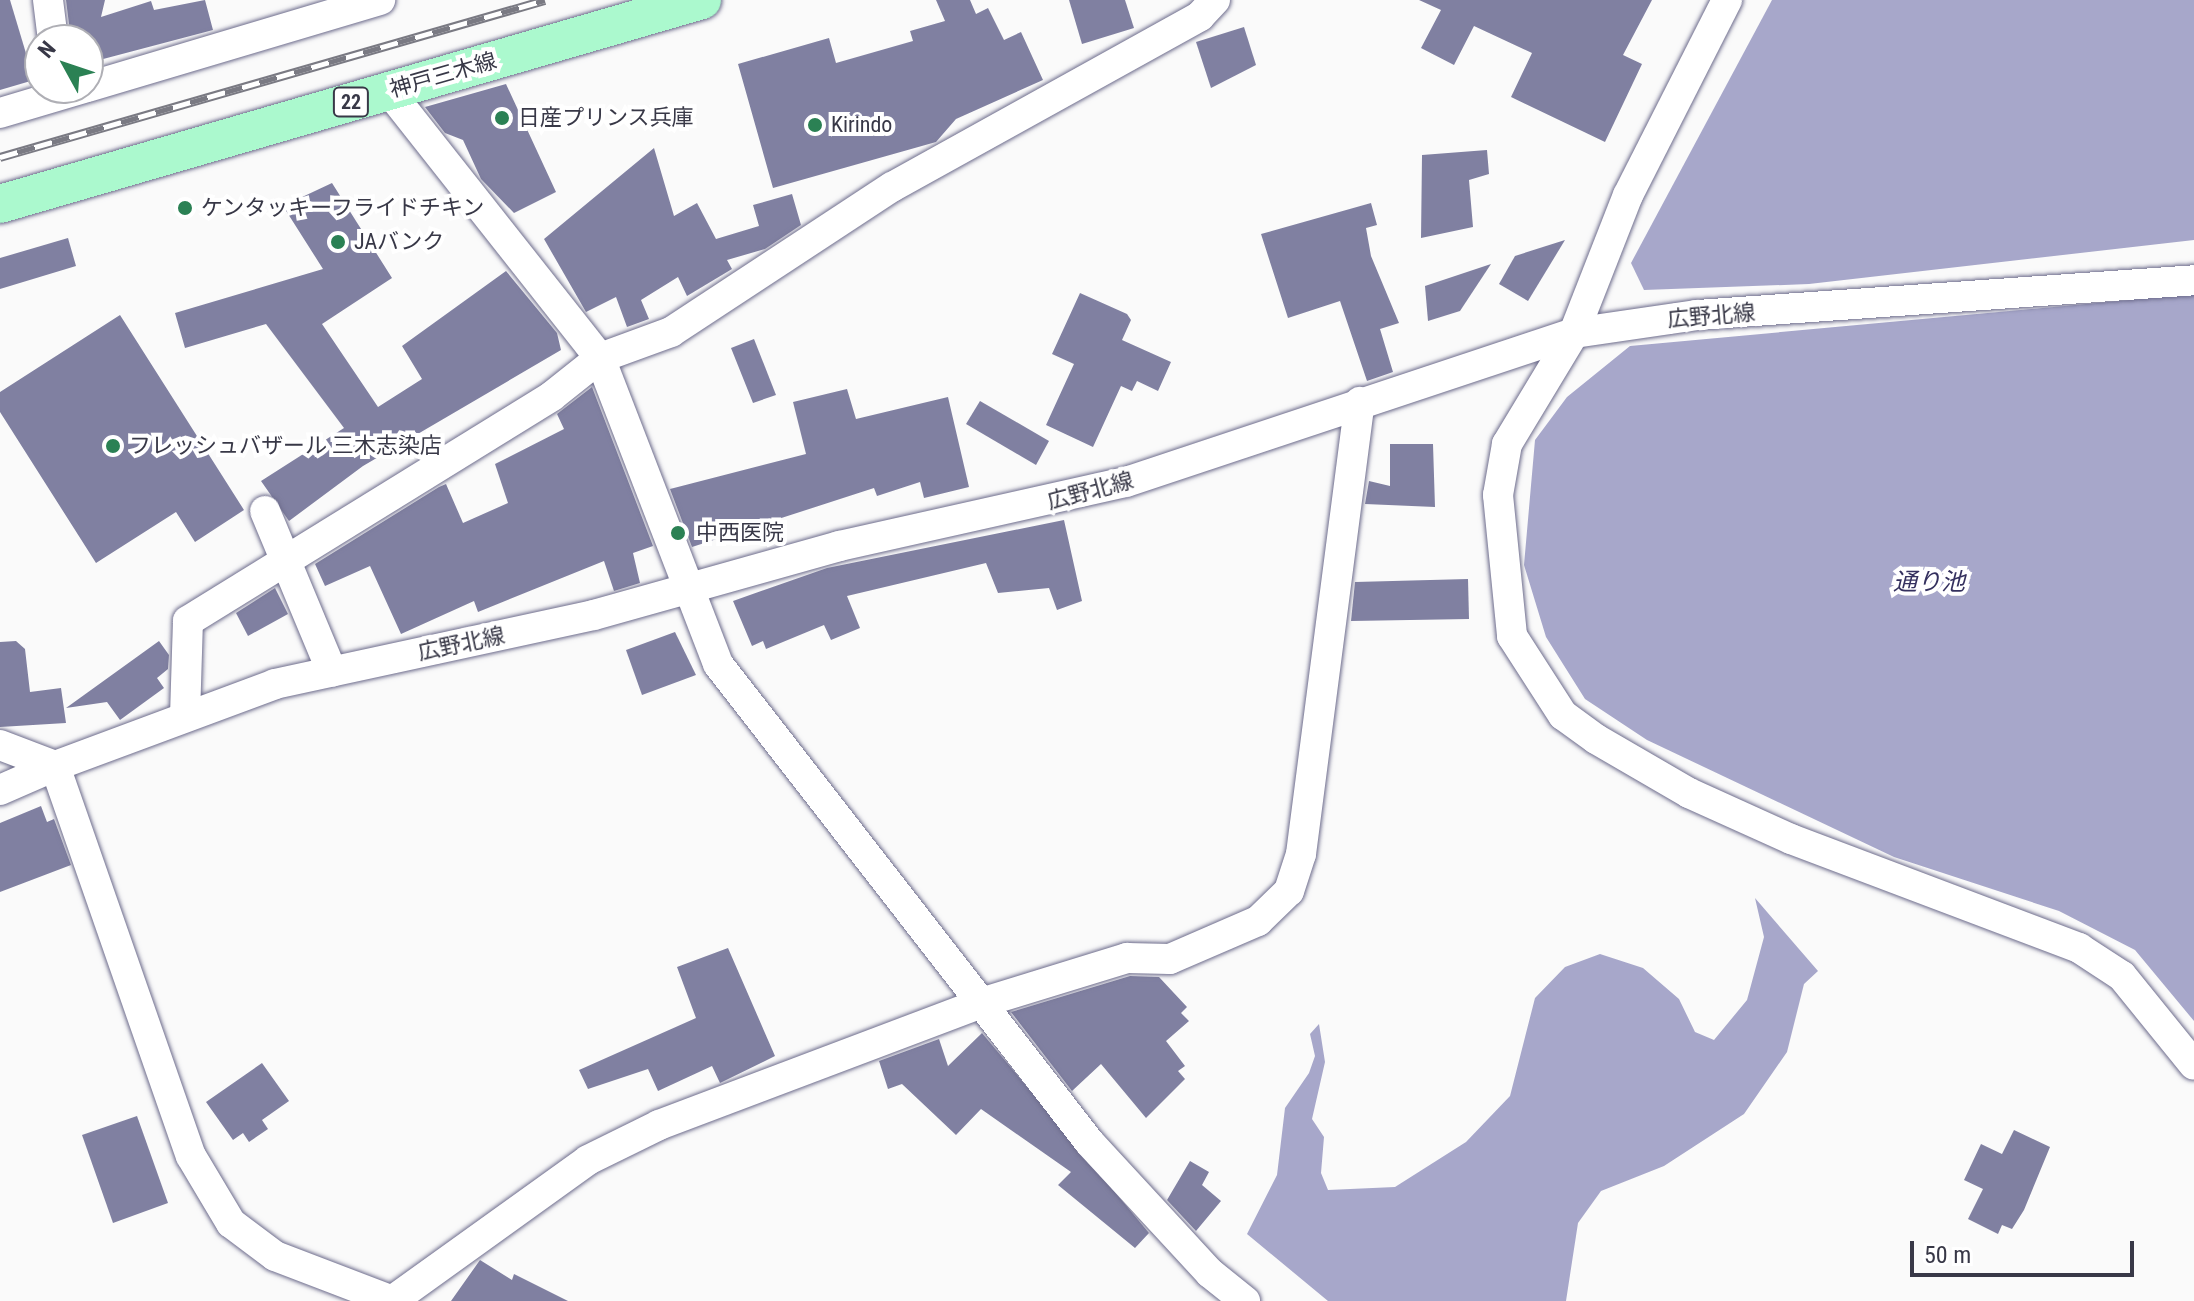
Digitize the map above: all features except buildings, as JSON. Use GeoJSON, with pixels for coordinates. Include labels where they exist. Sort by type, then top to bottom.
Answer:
{"type":"FeatureCollection","features":[{"type":"Feature","properties":{"kind":"main road","name":"神戸三木線"},"geometry":{"type":"LineString","coordinates":[[0,204],[702,0]]}},
{"type":"Feature","properties":{"kind":"street"},"geometry":{"type":"LineString","coordinates":[[48,0],[51,24]]}},
{"type":"Feature","properties":{"kind":"street"},"geometry":{"type":"LineString","coordinates":[[104,79],[308,10],[380,0]]}},
{"type":"Feature","properties":{"kind":"street"},"geometry":{"type":"LineString","coordinates":[[185,716],[188,621],[552,396],[600,358],[671,332],[892,187],[1200,16],[1215,0]]}},
{"type":"Feature","properties":{"kind":"street"},"geometry":{"type":"LineString","coordinates":[[1727,0],[1628,195],[1574,333],[1507,444],[1498,495],[1512,636],[1563,715],[1689,793],[1924,893],[2079,948],[2122,976],[2194,1065]]}},
{"type":"Feature","properties":{"kind":"street"},"geometry":{"type":"LineString","coordinates":[[389,91],[600,358],[718,664],[984,1002],[1090,1143],[1210,1273],[1245,1301]]}},
{"type":"Feature","properties":{"kind":"street"},"geometry":{"type":"LineString","coordinates":[[0,113],[28,104]]}},
{"type":"Feature","properties":{"kind":"street","name":"広野北線"},"geometry":{"type":"LineString","coordinates":[[0,790],[185,716],[332,672],[594,615],[686,586],[1126,482],[1574,333],[1697,315],[2194,280]]}},
{"type":"Feature","properties":{"kind":"street"},"geometry":{"type":"LineString","coordinates":[[0,745],[55,766],[191,1156],[231,1223],[275,1256],[392,1301],[602,1153],[984,1002],[1127,958],[1170,959],[1258,921],[1289,891],[1301,854],[1360,402]]}},
{"type":"Feature","properties":{"kind":"street"},"geometry":{"type":"LineString","coordinates":[[265,511],[332,672]]}},
{"type":"Feature","properties":{"kind":"water"},"geometry":{"type":"Polygon","coordinates":[[[1772,0],[2194,0],[2194,240],[1809,284],[1644,290],[1631,263],[1772,0]]]}},
{"type":"Feature","properties":{"kind":"water","name":"通り池"},"geometry":{"type":"Polygon","coordinates":[[[2194,294],[2194,1021],[2135,950],[2059,911],[1894,857],[1647,740],[1585,699],[1546,637],[1524,565],[1535,440],[1567,397],[1630,346],[2194,294]]]}},
{"type":"Feature","properties":{"kind":"water"},"geometry":{"type":"Polygon","coordinates":[[[1755,898],[1818,971],[1804,984],[1787,1052],[1744,1114],[1664,1166],[1601,1191],[1578,1223],[1566,1301],[1328,1301],[1247,1234],[1277,1175],[1285,1108],[1309,1073],[1315,1056],[1310,1034],[1319,1024],[1325,1062],[1312,1119],[1324,1137],[1321,1173],[1328,1190],[1395,1187],[1466,1142],[1510,1096],[1535,998],[1565,967],[1600,954],[1643,968],[1679,999],[1695,1032],[1714,1040],[1747,1000],[1764,937],[1755,898]]]}},
{"type":"Feature","properties":{"kind":"railway"},"geometry":{"type":"LineString","coordinates":[[0,157],[545,0]]}},
{"type":"Feature","properties":{"kind":"place","name":"日産プリンス兵庫"},"geometry":{"type":"Point","coordinates":[502,118]}},
{"type":"Feature","properties":{"kind":"place","name":"Kirindo"},"geometry":{"type":"Point","coordinates":[815,125]}},
{"type":"Feature","properties":{"kind":"place","name":"ケンタッキーフライドチキン"},"geometry":{"type":"Point","coordinates":[185,208]}},
{"type":"Feature","properties":{"kind":"place","name":"JAバンク"},"geometry":{"type":"Point","coordinates":[338,242]}},
{"type":"Feature","properties":{"kind":"place","name":"フレッシュバザール 三木志染店"},"geometry":{"type":"Point","coordinates":[113,446]}},
{"type":"Feature","properties":{"kind":"place","name":"中西医院"},"geometry":{"type":"Point","coordinates":[678,533]}}]}
